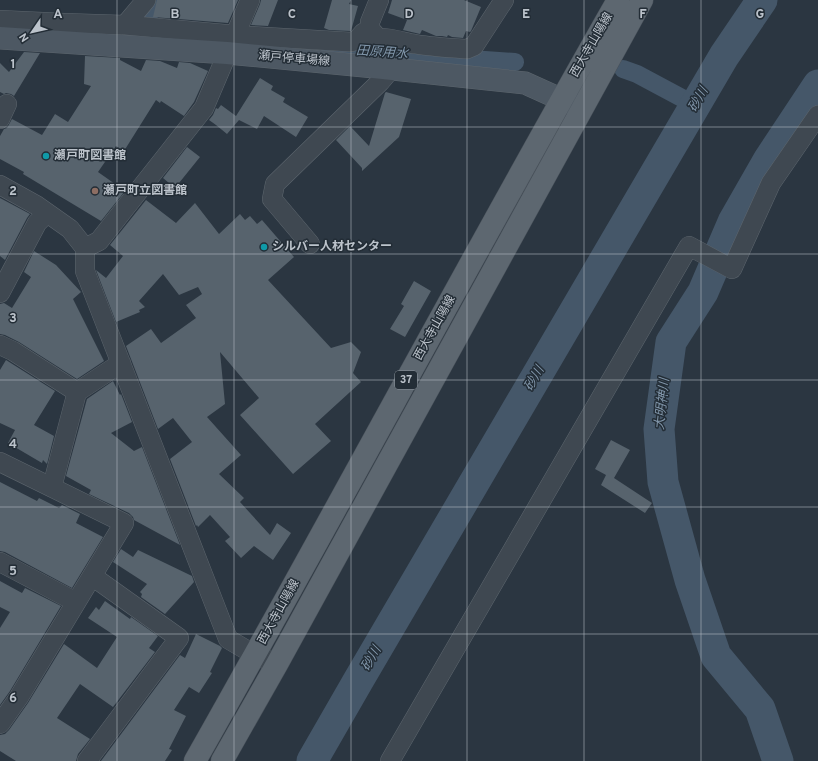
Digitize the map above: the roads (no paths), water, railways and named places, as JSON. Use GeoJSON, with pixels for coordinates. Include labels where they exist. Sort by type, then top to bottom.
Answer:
{"type":"FeatureCollection","features":[{"type":"Feature","properties":{"kind":"main road","name":"西大寺山陽線"},"geometry":{"type":"LineString","coordinates":[[194,761],[255,655],[561,100],[618,0]]}},
{"type":"Feature","properties":{"kind":"main road","name":"西大寺山陽線"},"geometry":{"type":"LineString","coordinates":[[222,761],[277,664],[642,0]]}},
{"type":"Feature","properties":{"kind":"main road","name":"瀬戸停車場線"},"geometry":{"type":"LineString","coordinates":[[0,38],[64,33],[231,44],[371,47],[391,69],[525,84],[582,108]]}},
{"type":"Feature","properties":{"kind":"street"},"geometry":{"type":"LineString","coordinates":[[124,25],[146,0]]}},
{"type":"Feature","properties":{"kind":"street"},"geometry":{"type":"LineString","coordinates":[[85,248],[99,241],[204,108],[250,0]]}},
{"type":"Feature","properties":{"kind":"street"},"geometry":{"type":"LineString","coordinates":[[371,47],[370,22],[379,0]]}},
{"type":"Feature","properties":{"kind":"street"},"geometry":{"type":"LineString","coordinates":[[371,47],[389,39],[415,44],[467,49],[474,46],[504,0]]}},
{"type":"Feature","properties":{"kind":"street"},"geometry":{"type":"LineString","coordinates":[[0,20],[64,33],[124,25],[231,44],[351,42],[357,40],[363,33],[371,47]]}},
{"type":"Feature","properties":{"kind":"street"},"geometry":{"type":"LineString","coordinates":[[310,244],[272,199],[275,184],[380,82],[391,69]]}},
{"type":"Feature","properties":{"kind":"street"},"geometry":{"type":"LineString","coordinates":[[390,761],[689,246],[732,269],[771,183],[818,115]]}},
{"type":"Feature","properties":{"kind":"street"},"geometry":{"type":"LineString","coordinates":[[0,185],[36,205],[70,229],[85,248],[85,271],[228,639],[255,655],[277,664]]}},
{"type":"Feature","properties":{"kind":"street"},"geometry":{"type":"LineString","coordinates":[[0,293],[37,223],[47,213]]}},
{"type":"Feature","properties":{"kind":"street"},"geometry":{"type":"LineString","coordinates":[[0,345],[13,351],[77,392]]}},
{"type":"Feature","properties":{"kind":"street"},"geometry":{"type":"LineString","coordinates":[[52,487],[77,392],[121,362]]}},
{"type":"Feature","properties":{"kind":"street"},"geometry":{"type":"LineString","coordinates":[[0,462],[124,523],[19,696],[0,724]]}},
{"type":"Feature","properties":{"kind":"street"},"geometry":{"type":"LineString","coordinates":[[0,562],[76,602]]}},
{"type":"Feature","properties":{"kind":"street"},"geometry":{"type":"LineString","coordinates":[[87,761],[179,638],[92,576]]}},
{"type":"Feature","properties":{"kind":"waterway"},"geometry":{"type":"LineString","coordinates":[[131,35],[149,15],[155,0]]}},
{"type":"Feature","properties":{"kind":"waterway","name":"砂川"},"geometry":{"type":"LineString","coordinates":[[312,761],[724,56],[762,0]]}},
{"type":"Feature","properties":{"kind":"waterway","name":"田原用水"},"geometry":{"type":"LineString","coordinates":[[330,49],[515,62]]}},
{"type":"Feature","properties":{"kind":"waterway","name":"田原用水"},"geometry":{"type":"LineString","coordinates":[[623,69],[637,74],[695,105]]}},
{"type":"Feature","properties":{"kind":"waterway","name":"大明神川"},"geometry":{"type":"LineString","coordinates":[[778,761],[760,709],[716,656],[690,580],[663,482],[659,429],[671,342],[703,292],[733,222],[769,159],[818,85]]}},
{"type":"Feature","properties":{"kind":"place","name":"瀬戸町図書館"},"geometry":{"type":"Point","coordinates":[46,156]}},
{"type":"Feature","properties":{"kind":"place","name":"瀬戸町立図書館"},"geometry":{"type":"Point","coordinates":[95,191]}},
{"type":"Feature","properties":{"kind":"place","name":"シルバー人材センター"},"geometry":{"type":"Point","coordinates":[264,247]}}]}
